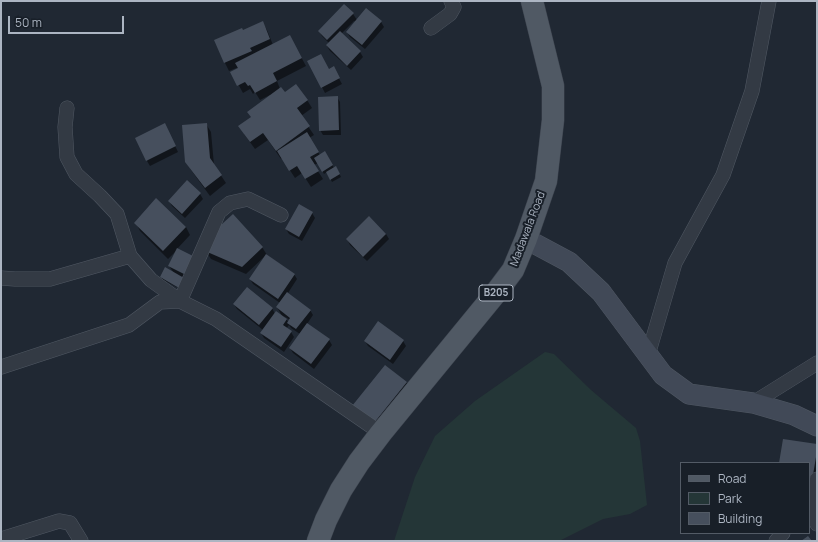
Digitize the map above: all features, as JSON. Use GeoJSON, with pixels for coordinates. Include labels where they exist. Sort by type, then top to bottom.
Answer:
{"type":"FeatureCollection","features":[{"type":"Feature","properties":{"kind":"main road","name":"Madawala Road"},"geometry":{"type":"LineString","coordinates":[[318,541],[326,520],[341,490],[359,462],[513,270],[526,239],[546,181],[553,120],[554,86],[532,1]]}},
{"type":"Feature","properties":{"kind":"main road"},"geometry":{"type":"LineString","coordinates":[[526,239],[569,262],[601,292],[663,375],[689,394],[753,403],[794,415],[817,426]]}},
{"type":"Feature","properties":{"kind":"street"},"geometry":{"type":"LineString","coordinates":[[431,28],[450,14],[454,7],[451,1]]}},
{"type":"Feature","properties":{"kind":"street"},"geometry":{"type":"LineString","coordinates":[[648,355],[676,263],[723,176],[752,91],[769,1]]}},
{"type":"Feature","properties":{"kind":"street"},"geometry":{"type":"LineString","coordinates":[[68,108],[65,128],[67,157],[76,174],[117,214],[130,256],[151,280],[180,301],[216,319],[381,433]]}},
{"type":"Feature","properties":{"kind":"street"},"geometry":{"type":"LineString","coordinates":[[180,301],[219,212],[230,202],[248,199],[281,215]]}},
{"type":"Feature","properties":{"kind":"street"},"geometry":{"type":"LineString","coordinates":[[1,278],[50,279],[130,256]]}},
{"type":"Feature","properties":{"kind":"street"},"geometry":{"type":"LineString","coordinates":[[1,367],[129,324],[160,302],[180,301]]}},
{"type":"Feature","properties":{"kind":"street"},"geometry":{"type":"LineString","coordinates":[[753,403],[817,363]]}},
{"type":"Feature","properties":{"kind":"street"},"geometry":{"type":"LineString","coordinates":[[813,520],[817,479]]}},
{"type":"Feature","properties":{"kind":"street"},"geometry":{"type":"LineString","coordinates":[[2,540],[59,522],[70,523],[81,541]]}},
{"type":"Feature","properties":{"kind":"green space"},"geometry":{"type":"Polygon","coordinates":[[[545,352],[554,354],[591,390],[636,428],[640,441],[647,505],[630,514],[603,519],[559,541],[394,541],[415,477],[435,436],[475,401],[545,352]]]}},
{"type":"Feature","properties":{"kind":"building"},"geometry":{"type":"Polygon","coordinates":[[[344,4],[354,13],[327,40],[318,31],[344,4]]]}},
{"type":"Feature","properties":{"kind":"building"},"geometry":{"type":"Polygon","coordinates":[[[366,8],[382,21],[362,45],[346,32],[366,8]]]}},
{"type":"Feature","properties":{"kind":"building"},"geometry":{"type":"Polygon","coordinates":[[[263,21],[270,39],[250,48],[252,51],[224,63],[214,40],[263,21]]]}},
{"type":"Feature","properties":{"kind":"building"},"geometry":{"type":"Polygon","coordinates":[[[340,31],[361,51],[347,66],[326,45],[340,31]]]}},
{"type":"Feature","properties":{"kind":"building"},"geometry":{"type":"Polygon","coordinates":[[[290,35],[302,58],[273,73],[277,81],[255,93],[250,85],[248,86],[245,82],[237,86],[230,72],[238,68],[235,63],[290,35]]]}},
{"type":"Feature","properties":{"kind":"building"},"geometry":{"type":"Polygon","coordinates":[[[321,54],[329,69],[334,66],[340,78],[321,88],[307,61],[321,54]]]}},
{"type":"Feature","properties":{"kind":"building"},"geometry":{"type":"Polygon","coordinates":[[[296,84],[308,100],[297,108],[310,126],[276,151],[263,133],[250,142],[238,126],[251,117],[247,112],[281,87],[285,92],[296,84]]]}},
{"type":"Feature","properties":{"kind":"building"},"geometry":{"type":"Polygon","coordinates":[[[338,96],[339,130],[319,131],[318,97],[338,96]]]}},
{"type":"Feature","properties":{"kind":"building"},"geometry":{"type":"Polygon","coordinates":[[[165,123],[176,146],[146,161],[135,138],[165,123]]]}},
{"type":"Feature","properties":{"kind":"building"},"geometry":{"type":"Polygon","coordinates":[[[207,123],[210,158],[222,175],[205,188],[185,162],[182,125],[207,123]]]}},
{"type":"Feature","properties":{"kind":"building"},"geometry":{"type":"Polygon","coordinates":[[[307,132],[319,152],[310,157],[319,171],[305,179],[297,166],[289,171],[277,151],[307,132]]]}},
{"type":"Feature","properties":{"kind":"building"},"geometry":{"type":"Polygon","coordinates":[[[325,151],[333,165],[322,172],[314,158],[325,151]]]}},
{"type":"Feature","properties":{"kind":"building"},"geometry":{"type":"Polygon","coordinates":[[[336,166],[340,174],[330,180],[326,172],[336,166]]]}},
{"type":"Feature","properties":{"kind":"building"},"geometry":{"type":"Polygon","coordinates":[[[187,180],[201,193],[182,214],[168,201],[187,180]]]}},
{"type":"Feature","properties":{"kind":"building"},"geometry":{"type":"Polygon","coordinates":[[[156,198],[186,227],[163,251],[134,223],[156,198]]]}},
{"type":"Feature","properties":{"kind":"building"},"geometry":{"type":"Polygon","coordinates":[[[299,204],[313,212],[299,237],[285,229],[299,204]]]}},
{"type":"Feature","properties":{"kind":"building"},"geometry":{"type":"Polygon","coordinates":[[[233,214],[263,247],[242,267],[205,251],[218,222],[222,224],[233,214]]]}},
{"type":"Feature","properties":{"kind":"building"},"geometry":{"type":"Polygon","coordinates":[[[369,216],[386,234],[363,257],[346,239],[369,216]]]}},
{"type":"Feature","properties":{"kind":"building"},"geometry":{"type":"Polygon","coordinates":[[[177,248],[195,257],[186,275],[168,266],[177,248]]]}},
{"type":"Feature","properties":{"kind":"building"},"geometry":{"type":"Polygon","coordinates":[[[266,254],[295,274],[278,299],[249,279],[266,254]]]}},
{"type":"Feature","properties":{"kind":"building"},"geometry":{"type":"Polygon","coordinates":[[[165,267],[184,278],[179,288],[160,277],[165,267]]]}},
{"type":"Feature","properties":{"kind":"building"},"geometry":{"type":"Polygon","coordinates":[[[247,287],[273,308],[259,325],[233,304],[247,287]]]}},
{"type":"Feature","properties":{"kind":"building"},"geometry":{"type":"Polygon","coordinates":[[[287,292],[311,310],[296,329],[287,323],[290,318],[276,307],[287,292]]]}},
{"type":"Feature","properties":{"kind":"building"},"geometry":{"type":"Polygon","coordinates":[[[276,311],[287,319],[283,325],[292,331],[281,347],[260,333],[276,311]]]}},
{"type":"Feature","properties":{"kind":"building"},"geometry":{"type":"Polygon","coordinates":[[[378,321],[404,340],[390,360],[364,341],[378,321]]]}},
{"type":"Feature","properties":{"kind":"building"},"geometry":{"type":"Polygon","coordinates":[[[307,323],[330,339],[311,364],[289,348],[307,323]]]}},
{"type":"Feature","properties":{"kind":"building"},"geometry":{"type":"Polygon","coordinates":[[[385,365],[407,382],[374,423],[352,406],[385,365]]]}},
{"type":"Feature","properties":{"kind":"building"},"geometry":{"type":"Polygon","coordinates":[[[783,439],[817,444],[812,481],[810,481],[810,462],[779,462],[783,439]]]}},
{"type":"Feature","properties":{"kind":"building"},"geometry":{"type":"Polygon","coordinates":[[[808,536],[812,541],[801,541],[808,536]]]}}]}
